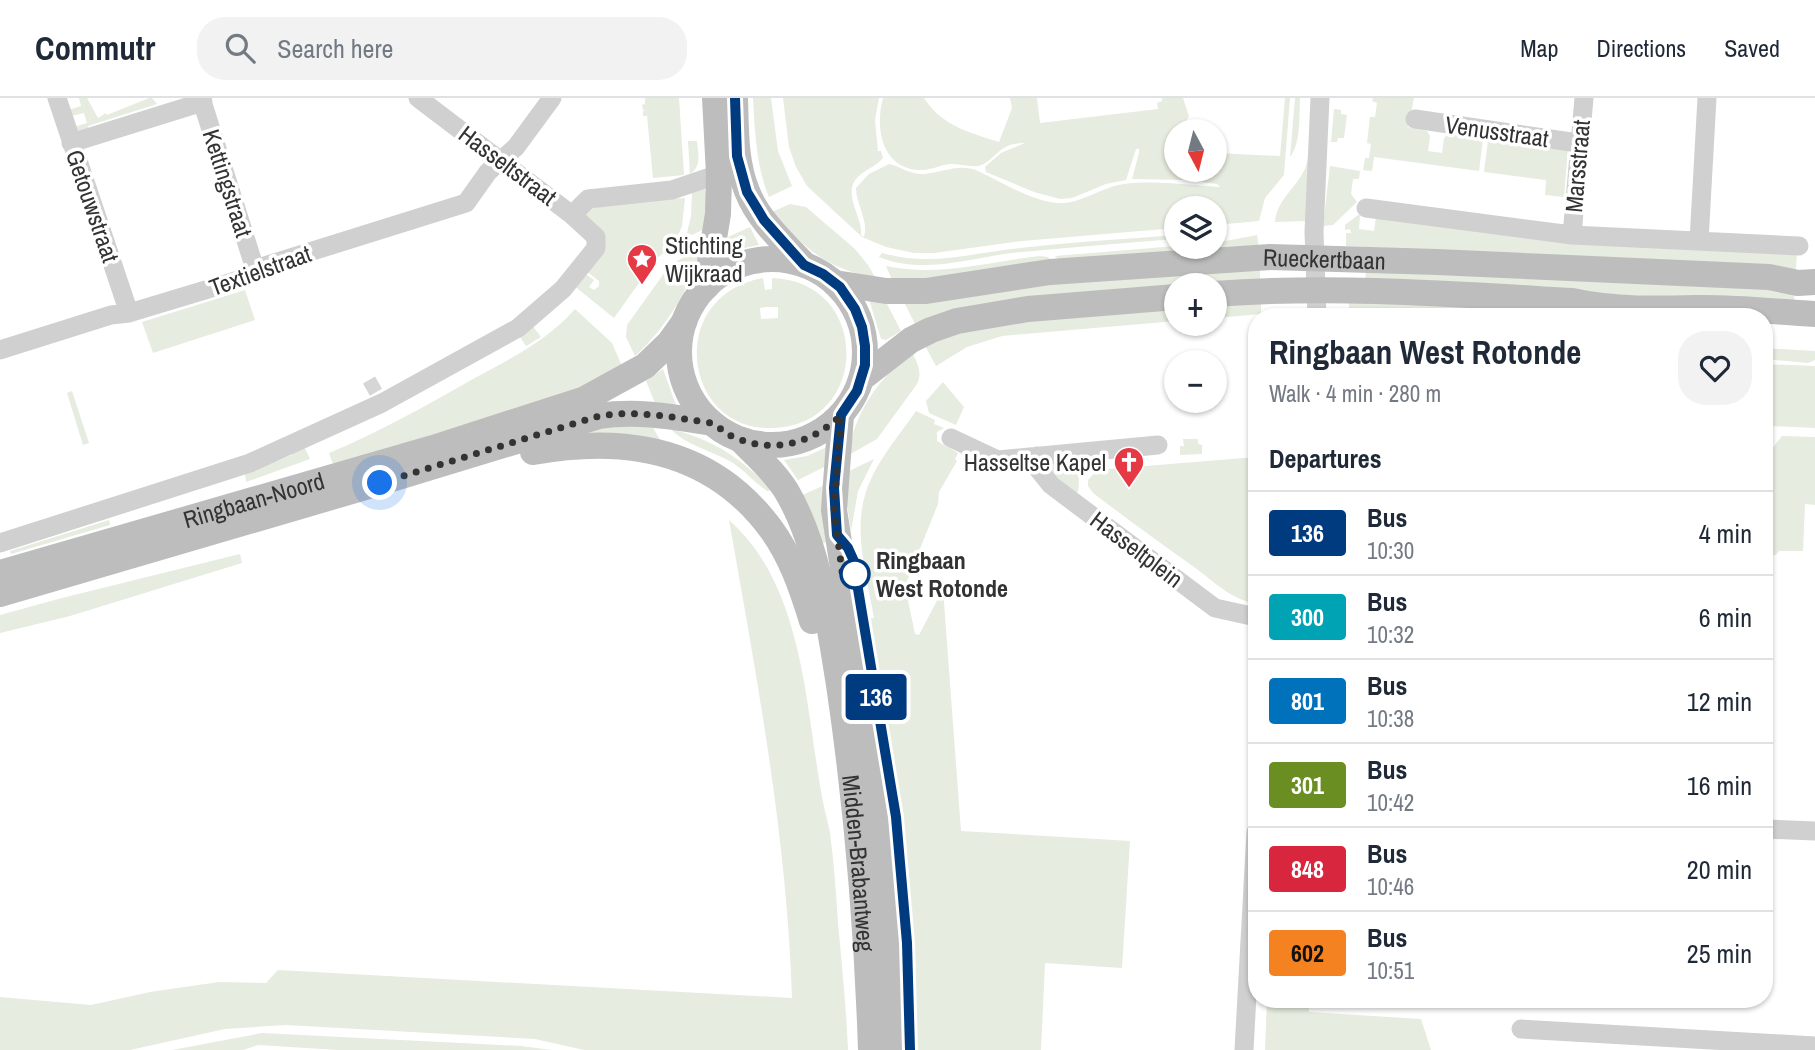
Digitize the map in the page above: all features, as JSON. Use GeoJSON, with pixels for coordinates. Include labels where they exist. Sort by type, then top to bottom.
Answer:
{"type":"FeatureCollection","features":[{"type":"Feature","properties":{"kind":"main road"},"geometry":{"type":"LineString","coordinates":[[706,287],[716,236],[719,174],[715,98]]}},
{"type":"Feature","properties":{"kind":"main road"},"geometry":{"type":"LineString","coordinates":[[735,98],[737,156],[747,192],[764,220],[804,265]]}},
{"type":"Feature","properties":{"kind":"main road","name":"Rueckertbaan"},"geometry":{"type":"LineString","coordinates":[[835,283],[886,291],[926,292],[1064,271],[1270,257],[1769,277],[1798,283],[1815,282]]}},
{"type":"Feature","properties":{"kind":"main road"},"geometry":{"type":"LineString","coordinates":[[781,260],[804,265],[835,283],[852,303],[862,327],[866,352],[862,378],[854,398],[841,415],[820,432],[795,443],[768,445],[741,440],[712,424],[694,403],[682,377],[679,350],[684,323],[695,300],[706,287],[726,272],[748,262],[781,260]]}},
{"type":"Feature","properties":{"kind":"main road","name":"Rueckertbaan"},"geometry":{"type":"LineString","coordinates":[[1227,293],[1317,289],[1572,301],[1597,306],[1634,308]]}},
{"type":"Feature","properties":{"kind":"main road"},"geometry":{"type":"LineString","coordinates":[[862,378],[911,340],[957,321],[1028,309],[1164,298]]}},
{"type":"Feature","properties":{"kind":"main road","name":"Rueckertbaan"},"geometry":{"type":"LineString","coordinates":[[1773,312],[1815,314]]}},
{"type":"Feature","properties":{"kind":"main road","name":"Ringbaan-Noord"},"geometry":{"type":"LineString","coordinates":[[0,573],[433,448],[585,399],[645,366],[669,343],[684,323]]}},
{"type":"Feature","properties":{"kind":"main road","name":"Ringbaan-Noord"},"geometry":{"type":"LineString","coordinates":[[0,594],[599,416],[655,414],[712,424]]}},
{"type":"Feature","properties":{"kind":"main road","name":"Midden-Brabantweg"},"geometry":{"type":"LineString","coordinates":[[841,415],[834,510],[877,786],[890,942],[894,1050]]}},
{"type":"Feature","properties":{"kind":"main road","name":"Midden-Brabantweg"},"geometry":{"type":"LineString","coordinates":[[741,440],[786,491],[799,516],[812,551],[831,637],[852,773],[862,874],[871,1050]]}},
{"type":"Feature","properties":{"kind":"main road","name":"Ringbaan-Noord"},"geometry":{"type":"LineString","coordinates":[[416,472],[432,478],[508,456],[555,448],[616,444],[653,450],[690,461],[702,468]]}},
{"type":"Feature","properties":{"kind":"main road","name":"Midden-Brabantweg"},"geometry":{"type":"LineString","coordinates":[[702,468],[751,505],[772,530],[802,587],[823,663],[837,676]]}},
{"type":"Feature","properties":{"kind":"street","name":"Getouwstraat"},"geometry":{"type":"LineString","coordinates":[[57,98],[129,313]]}},
{"type":"Feature","properties":{"kind":"street","name":"Hasseltstraat"},"geometry":{"type":"LineString","coordinates":[[418,98],[572,215],[588,199],[672,190],[719,174]]}},
{"type":"Feature","properties":{"kind":"street","name":"Textielstraat"},"geometry":{"type":"LineString","coordinates":[[0,350],[111,315],[129,313],[245,278],[255,269],[466,203],[488,172],[516,147],[552,98]]}},
{"type":"Feature","properties":{"kind":"street"},"geometry":{"type":"LineString","coordinates":[[1317,308],[1314,232],[1321,98]]}},
{"type":"Feature","properties":{"kind":"street","name":"Marsstraat"},"geometry":{"type":"LineString","coordinates":[[1572,235],[1584,98]]}},
{"type":"Feature","properties":{"kind":"street"},"geometry":{"type":"LineString","coordinates":[[1699,241],[1707,98]]}},
{"type":"Feature","properties":{"kind":"street"},"geometry":{"type":"LineString","coordinates":[[71,142],[202,100]]}},
{"type":"Feature","properties":{"kind":"street","name":"Kettingstraat"},"geometry":{"type":"LineString","coordinates":[[202,100],[255,269]]}},
{"type":"Feature","properties":{"kind":"street","name":"Venusstraat"},"geometry":{"type":"LineString","coordinates":[[1415,119],[1578,143]]}},
{"type":"Feature","properties":{"kind":"street","name":"Rueckertbaan"},"geometry":{"type":"LineString","coordinates":[[1366,208],[1572,235],[1800,246]]}},
{"type":"Feature","properties":{"kind":"street","name":"Ringbaan-Noord"},"geometry":{"type":"LineString","coordinates":[[0,543],[250,463],[382,403],[518,328],[563,289],[596,248],[596,237],[572,215]]}},
{"type":"Feature","properties":{"kind":"street"},"geometry":{"type":"LineString","coordinates":[[951,438],[998,460],[1158,445]]}},
{"type":"Feature","properties":{"kind":"street","name":"Hasseltplein"},"geometry":{"type":"LineString","coordinates":[[1037,456],[1039,470],[1051,485],[1215,608],[1248,615]]}},
{"type":"Feature","properties":{"kind":"street"},"geometry":{"type":"LineString","coordinates":[[1773,829],[1815,831]]}},
{"type":"Feature","properties":{"kind":"street"},"geometry":{"type":"LineString","coordinates":[[1244,1050],[1248,977]]}},
{"type":"Feature","properties":{"kind":"street"},"geometry":{"type":"LineString","coordinates":[[1521,1029],[1815,1046]]}},
{"type":"Feature","properties":{"kind":"shaded area"},"geometry":{"type":"Polygon","coordinates":[[[79,98],[87,98],[98,118],[149,98],[157,104],[88,126],[90,132],[79,133],[74,127],[87,123],[84,113],[71,116],[69,110],[81,106],[79,98]]]}},
{"type":"Feature","properties":{"kind":"shaded area"},"geometry":{"type":"Polygon","coordinates":[[[645,98],[679,98],[684,175],[653,178],[647,116],[643,116],[643,111],[646,110],[643,110],[642,105],[645,104],[645,98]]]}},
{"type":"Feature","properties":{"kind":"shaded area"},"geometry":{"type":"Polygon","coordinates":[[[753,98],[771,98],[778,151],[792,186],[769,197],[759,161],[753,98]]]}},
{"type":"Feature","properties":{"kind":"shaded area"},"geometry":{"type":"Polygon","coordinates":[[[783,98],[879,98],[875,120],[878,151],[881,151],[883,158],[856,179],[852,192],[861,235],[864,237],[865,225],[856,188],[869,174],[889,164],[919,174],[956,168],[971,169],[1026,194],[1057,203],[1082,199],[1124,184],[1160,183],[1220,187],[1202,182],[1227,182],[1227,154],[1280,156],[1285,98],[1290,98],[1284,175],[1265,198],[1259,221],[1227,224],[1227,196],[1164,196],[1164,229],[1022,241],[934,253],[914,253],[886,247],[862,237],[807,186],[789,147],[783,98]]]}},
{"type":"Feature","properties":{"kind":"shaded area"},"geometry":{"type":"Polygon","coordinates":[[[883,98],[924,98],[947,122],[999,142],[1012,108],[1010,98],[1037,98],[1040,123],[1158,109],[1157,103],[1162,101],[1162,98],[1183,98],[1189,116],[1187,119],[1164,119],[1164,180],[1132,179],[1139,153],[1139,149],[1136,149],[1126,180],[1106,184],[1072,198],[1060,199],[1034,192],[986,172],[985,167],[1001,153],[1025,143],[1002,149],[978,166],[951,164],[918,170],[896,162],[889,154],[881,133],[880,121],[883,98]]]}},
{"type":"Feature","properties":{"kind":"shaded area"},"geometry":{"type":"Polygon","coordinates":[[[1295,98],[1300,98],[1299,129],[1290,157],[1295,98]]]}},
{"type":"Feature","properties":{"kind":"shaded area"},"geometry":{"type":"Polygon","coordinates":[[[1373,98],[1414,98],[1408,127],[1427,131],[1430,136],[1428,151],[1442,153],[1444,138],[1448,134],[1483,139],[1479,171],[1374,157],[1372,171],[1363,170],[1365,158],[1369,158],[1371,144],[1367,143],[1370,117],[1375,117],[1377,103],[1372,101],[1373,98]]]}},
{"type":"Feature","properties":{"kind":"shaded area"},"geometry":{"type":"Polygon","coordinates":[[[1334,109],[1347,115],[1344,138],[1331,142],[1334,109]]]}},
{"type":"Feature","properties":{"kind":"shaded area"},"geometry":{"type":"Polygon","coordinates":[[[1488,140],[1568,149],[1564,197],[1545,195],[1546,180],[1484,172],[1488,140]]]}},
{"type":"Feature","properties":{"kind":"shaded area"},"geometry":{"type":"Polygon","coordinates":[[[688,141],[697,141],[698,155],[698,164],[690,174],[688,141]]]}},
{"type":"Feature","properties":{"kind":"shaded area"},"geometry":{"type":"Polygon","coordinates":[[[1308,157],[1311,157],[1306,221],[1275,222],[1281,204],[1302,175],[1308,157]]]}},
{"type":"Feature","properties":{"kind":"shaded area"},"geometry":{"type":"Polygon","coordinates":[[[1330,166],[1360,171],[1359,179],[1353,179],[1351,194],[1357,202],[1333,225],[1323,226],[1330,166]]]}},
{"type":"Feature","properties":{"kind":"shaded area"},"geometry":{"type":"Polygon","coordinates":[[[704,184],[708,227],[692,235],[687,233],[692,191],[704,184]]]}},
{"type":"Feature","properties":{"kind":"shaded area"},"geometry":{"type":"Polygon","coordinates":[[[685,198],[682,226],[674,245],[656,259],[614,318],[573,285],[583,272],[594,280],[589,287],[594,290],[599,286],[599,281],[585,270],[597,255],[583,216],[591,203],[685,198]]]}},
{"type":"Feature","properties":{"kind":"shaded area"},"geometry":{"type":"Polygon","coordinates":[[[790,204],[806,207],[855,249],[876,279],[842,269],[807,247],[772,212],[790,204]]]}},
{"type":"Feature","properties":{"kind":"shaded area"},"geometry":{"type":"Polygon","coordinates":[[[1358,215],[1359,229],[1374,231],[1376,217],[1797,253],[1796,270],[1346,246],[1346,233],[1351,233],[1350,229],[1345,230],[1345,225],[1358,215]]]}},
{"type":"Feature","properties":{"kind":"shaded area"},"geometry":{"type":"Polygon","coordinates":[[[750,227],[759,245],[729,251],[726,249],[728,237],[750,227]]]}},
{"type":"Feature","properties":{"kind":"shaded area"},"geometry":{"type":"Polygon","coordinates":[[[1257,235],[1259,248],[1227,250],[1227,241],[1257,235]]]}},
{"type":"Feature","properties":{"kind":"shaded area"},"geometry":{"type":"Polygon","coordinates":[[[1164,236],[1164,240],[1022,252],[932,265],[914,265],[879,257],[882,253],[918,259],[951,258],[1040,246],[1164,236]]]}},
{"type":"Feature","properties":{"kind":"shaded area"},"geometry":{"type":"Polygon","coordinates":[[[704,246],[692,277],[676,306],[658,332],[635,356],[626,337],[627,325],[670,265],[704,246]]]}},
{"type":"Feature","properties":{"kind":"shaded area"},"geometry":{"type":"Polygon","coordinates":[[[1164,247],[1164,254],[1059,260],[1055,256],[1164,247]]]}},
{"type":"Feature","properties":{"kind":"shaded area"},"geometry":{"type":"Polygon","coordinates":[[[1048,257],[1053,263],[893,282],[886,266],[944,269],[1048,257]]]}},
{"type":"Feature","properties":{"kind":"shaded area"},"geometry":{"type":"Polygon","coordinates":[[[1260,265],[1260,281],[1227,283],[1227,273],[1172,273],[1260,265]]]}},
{"type":"Feature","properties":{"kind":"shaded area"},"geometry":{"type":"Polygon","coordinates":[[[1366,272],[1795,287],[1794,304],[1365,281],[1366,272]]]}},
{"type":"Feature","properties":{"kind":"shaded area"},"geometry":{"type":"Polygon","coordinates":[[[1164,274],[1164,287],[916,326],[904,302],[975,291],[1164,274]]]}},
{"type":"Feature","properties":{"kind":"shaded area"},"geometry":{"type":"Polygon","coordinates":[[[763,278],[765,290],[772,289],[772,278],[804,285],[828,302],[842,326],[846,353],[842,380],[829,403],[806,421],[774,428],[743,424],[720,409],[704,387],[697,362],[699,335],[710,310],[731,290],[763,278]],[[778,307],[760,308],[761,319],[778,318],[778,307]]]}},
{"type":"Feature","properties":{"kind":"shaded area"},"geometry":{"type":"Polygon","coordinates":[[[245,290],[255,320],[153,353],[142,322],[245,290]]]}},
{"type":"Feature","properties":{"kind":"shaded area"},"geometry":{"type":"Polygon","coordinates":[[[1349,297],[1550,308],[1349,308],[1349,297]]]}},
{"type":"Feature","properties":{"kind":"shaded area"},"geometry":{"type":"Polygon","coordinates":[[[869,299],[887,304],[901,331],[886,340],[881,339],[869,299]]]}},
{"type":"Feature","properties":{"kind":"shaded area"},"geometry":{"type":"Polygon","coordinates":[[[1261,299],[1261,308],[1248,308],[1248,315],[1227,317],[1227,301],[1261,299]]]}},
{"type":"Feature","properties":{"kind":"shaded area"},"geometry":{"type":"Polygon","coordinates":[[[1164,306],[1164,322],[1002,336],[967,347],[936,366],[924,344],[957,330],[1164,306]]]}},
{"type":"Feature","properties":{"kind":"shaded area"},"geometry":{"type":"Polygon","coordinates":[[[575,309],[612,343],[622,366],[584,390],[334,467],[329,453],[402,418],[514,356],[552,331],[575,309]]]}},
{"type":"Feature","properties":{"kind":"shaded area"},"geometry":{"type":"Polygon","coordinates":[[[532,325],[541,337],[526,346],[518,334],[532,325]]]}},
{"type":"Feature","properties":{"kind":"shaded area"},"geometry":{"type":"Polygon","coordinates":[[[1773,349],[1815,351],[1815,360],[1808,363],[1773,360],[1773,349]]]}},
{"type":"Feature","properties":{"kind":"shaded area"},"geometry":{"type":"Polygon","coordinates":[[[912,352],[919,372],[917,384],[877,439],[847,456],[862,410],[888,374],[912,352]]]}},
{"type":"Feature","properties":{"kind":"shaded area"},"geometry":{"type":"Polygon","coordinates":[[[1773,364],[1815,366],[1815,428],[1773,426],[1773,364]]]}},
{"type":"Feature","properties":{"kind":"shaded area"},"geometry":{"type":"Polygon","coordinates":[[[663,369],[677,408],[655,403],[646,381],[663,369]]]}},
{"type":"Feature","properties":{"kind":"shaded area"},"geometry":{"type":"Polygon","coordinates":[[[943,382],[964,407],[956,425],[929,413],[926,401],[943,382]]]}},
{"type":"Feature","properties":{"kind":"shaded area"},"geometry":{"type":"Polygon","coordinates":[[[72,391],[89,443],[83,445],[67,393],[72,391]]]}},
{"type":"Feature","properties":{"kind":"shaded area"},"geometry":{"type":"Polygon","coordinates":[[[916,411],[935,420],[934,424],[944,428],[937,432],[937,441],[958,453],[955,459],[957,461],[939,492],[938,504],[905,586],[915,634],[919,635],[943,589],[961,831],[1130,841],[1122,968],[1045,963],[1041,1050],[913,1050],[911,943],[903,840],[867,619],[874,618],[864,565],[861,513],[875,470],[916,411]]]}},
{"type":"Feature","properties":{"kind":"shaded area"},"geometry":{"type":"Polygon","coordinates":[[[615,423],[651,424],[664,447],[569,442],[578,431],[615,423]]]}},
{"type":"Feature","properties":{"kind":"shaded area"},"geometry":{"type":"Polygon","coordinates":[[[671,429],[701,439],[726,452],[772,490],[767,491],[733,463],[691,444],[671,429]]]}},
{"type":"Feature","properties":{"kind":"shaded area"},"geometry":{"type":"Polygon","coordinates":[[[1782,436],[1815,437],[1815,505],[1805,504],[1803,551],[1779,551],[1773,555],[1773,448],[1782,436]]]}},
{"type":"Feature","properties":{"kind":"shaded area"},"geometry":{"type":"Polygon","coordinates":[[[1183,439],[1198,439],[1198,444],[1202,445],[1202,454],[1180,455],[1180,446],[1184,446],[1183,439]]]}},
{"type":"Feature","properties":{"kind":"shaded area"},"geometry":{"type":"Polygon","coordinates":[[[304,446],[310,459],[246,482],[245,474],[292,455],[291,451],[304,446]]]}},
{"type":"Feature","properties":{"kind":"shaded area"},"geometry":{"type":"Polygon","coordinates":[[[827,447],[824,467],[798,480],[784,460],[807,456],[827,447]]]}},
{"type":"Feature","properties":{"kind":"shaded area"},"geometry":{"type":"Polygon","coordinates":[[[1248,458],[1248,601],[1223,589],[1093,493],[1088,486],[1088,480],[1097,470],[1248,458]]]}},
{"type":"Feature","properties":{"kind":"shaded area"},"geometry":{"type":"Polygon","coordinates":[[[874,459],[858,491],[851,531],[845,473],[874,459]]]}},
{"type":"Feature","properties":{"kind":"shaded area"},"geometry":{"type":"Polygon","coordinates":[[[1087,460],[1080,474],[1076,495],[1052,477],[1049,468],[1052,464],[1087,460]]]}},
{"type":"Feature","properties":{"kind":"shaded area"},"geometry":{"type":"Polygon","coordinates":[[[825,485],[826,542],[820,544],[802,495],[825,485]]]}},
{"type":"Feature","properties":{"kind":"shaded area"},"geometry":{"type":"Polygon","coordinates":[[[109,520],[110,525],[11,554],[10,551],[109,520]]]}},
{"type":"Feature","properties":{"kind":"shaded area"},"geometry":{"type":"Polygon","coordinates":[[[729,520],[754,548],[773,579],[798,651],[831,844],[848,1050],[584,1050],[535,1039],[286,1025],[225,1029],[130,1050],[0,1050],[0,997],[91,1005],[150,992],[219,982],[266,983],[278,970],[792,998],[777,818],[760,699],[729,520]]]}},
{"type":"Feature","properties":{"kind":"shaded area"},"geometry":{"type":"Polygon","coordinates":[[[240,554],[242,563],[70,616],[0,633],[0,615],[240,554]]]}},
{"type":"Feature","properties":{"kind":"shaded area"},"geometry":{"type":"Polygon","coordinates":[[[1267,1008],[1309,1008],[1309,1012],[1421,1019],[1431,1050],[1265,1050],[1267,1008]]]}},
{"type":"Feature","properties":{"kind":"shaded area"},"geometry":{"type":"Polygon","coordinates":[[[262,1033],[521,1046],[552,1050],[338,1050],[258,1045],[243,1050],[172,1050],[262,1033]]]}},
{"type":"Feature","properties":{"kind":"tunnel"},"geometry":{"type":"LineString","coordinates":[[369,380],[377,394]]}},
{"type":"Feature","properties":{"kind":"bus line","name":"136"},"geometry":{"type":"LineString","coordinates":[[735,98],[737,156],[747,192],[764,220],[804,265],[823,274],[840,287],[858,314],[865,339],[866,359],[860,385],[841,415],[834,510],[837,535],[853,559],[894,799],[907,943],[910,1050]]}},
{"type":"Feature","properties":{"kind":"place","name":"Stichting Wijkraad"},"geometry":{"type":"Point","coordinates":[642,286]}},
{"type":"Feature","properties":{"kind":"place","name":"Hasseltse Kapel"},"geometry":{"type":"Point","coordinates":[1129,489]}},
{"type":"Feature","properties":{"kind":"place","name":"Ringbaan West Rotonde"},"geometry":{"type":"Point","coordinates":[855,574]}},
{"type":"Feature","properties":{"kind":"route"},"geometry":{"type":"LineString","coordinates":[[380,483],[599,416],[655,414],[712,424],[741,440],[777,446],[812,437],[841,415],[834,510],[843,579],[855,574]]}}]}
